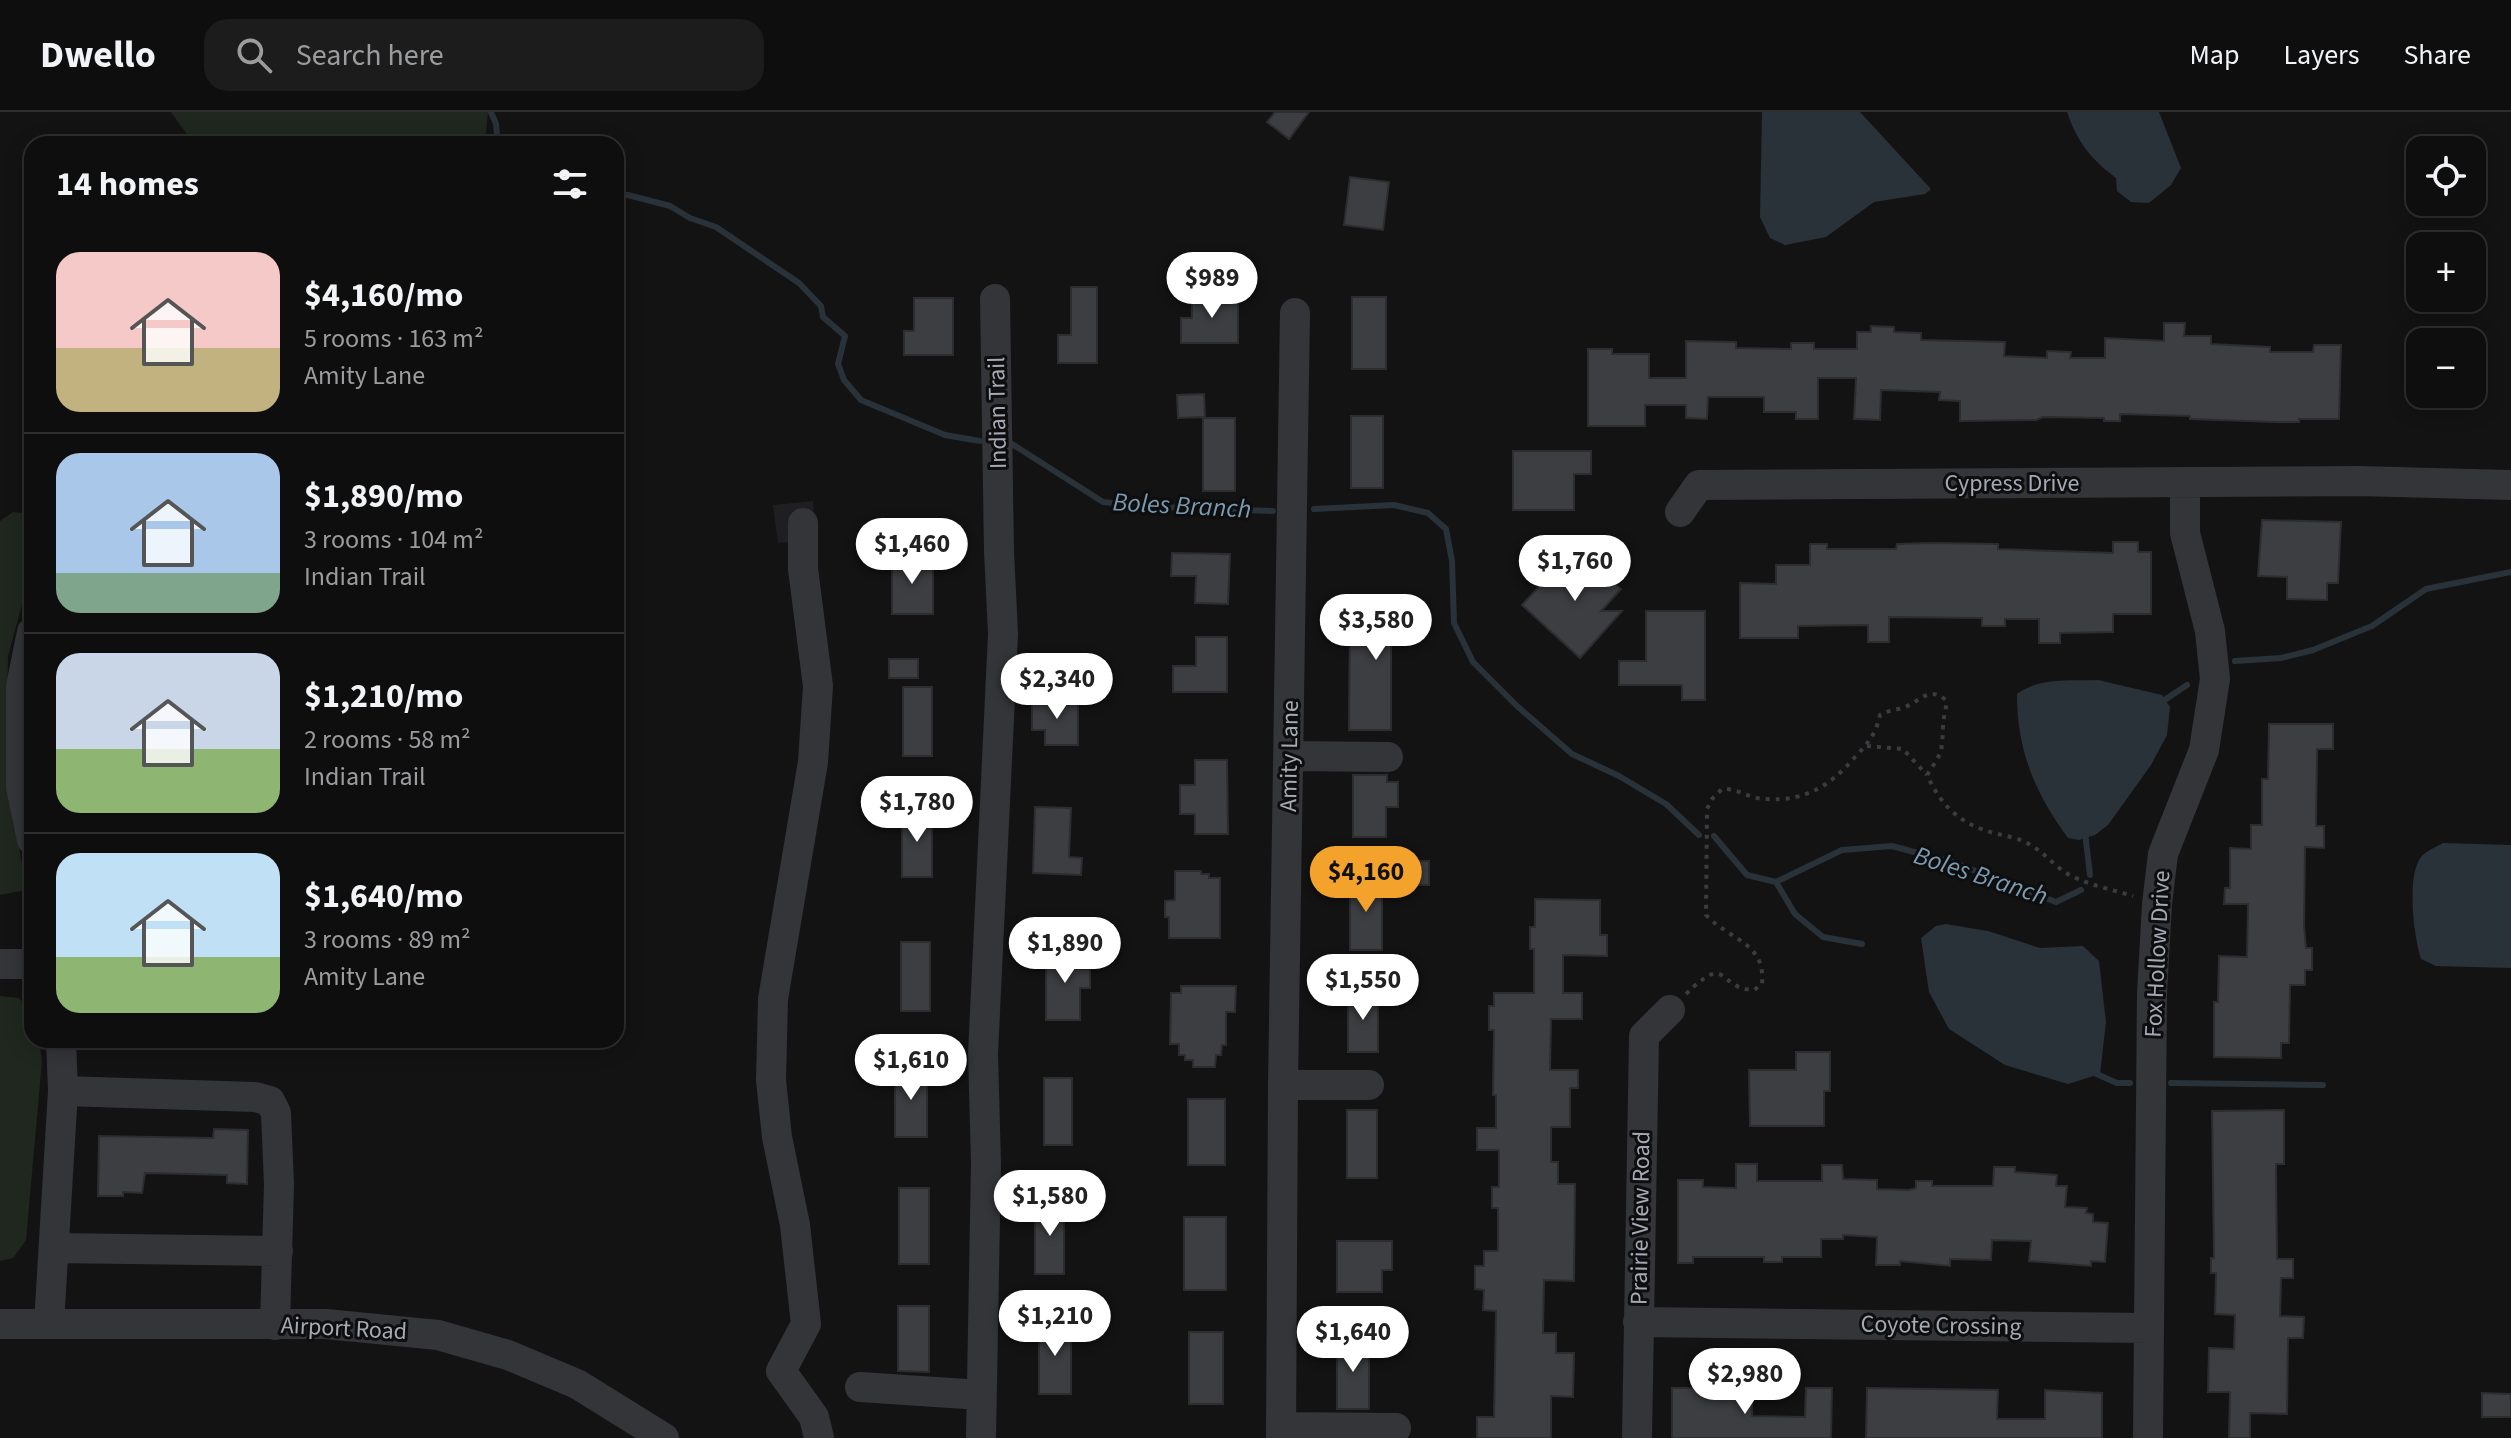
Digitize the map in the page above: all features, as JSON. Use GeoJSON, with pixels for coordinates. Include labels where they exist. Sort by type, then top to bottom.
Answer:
{"type":"FeatureCollection","features":[{"type":"Feature","properties":{"kind":"street","name":"Indian Trail"},"geometry":{"type":"LineString","coordinates":[[981,1438],[986,1163],[983,1054],[1003,634],[995,299]]}},
{"type":"Feature","properties":{"kind":"street","name":"Amity Lane"},"geometry":{"type":"LineString","coordinates":[[1281,1433],[1295,313]]}},
{"type":"Feature","properties":{"kind":"street","name":"Cypress Drive"},"geometry":{"type":"LineString","coordinates":[[1680,512],[1699,485],[2358,481],[2511,485]]}},
{"type":"Feature","properties":{"kind":"street","name":"Fox Hollow Drive"},"geometry":{"type":"LineString","coordinates":[[2148,1438],[2152,993],[2157,904],[2163,854],[2204,750],[2215,679],[2210,631],[2185,533],[2185,482]]}},
{"type":"Feature","properties":{"kind":"street"},"geometry":{"type":"LineString","coordinates":[[803,523],[803,569],[818,686],[813,762],[773,999],[771,1080],[777,1137],[795,1225],[806,1324],[781,1371],[814,1417],[819,1438]]}},
{"type":"Feature","properties":{"kind":"street"},"geometry":{"type":"LineString","coordinates":[[24,671],[21,686],[21,787],[24,801]]}},
{"type":"Feature","properties":{"kind":"street"},"geometry":{"type":"LineString","coordinates":[[1289,756],[1388,757]]}},
{"type":"Feature","properties":{"kind":"street"},"geometry":{"type":"LineString","coordinates":[[0,964],[24,964]]}},
{"type":"Feature","properties":{"kind":"street","name":"Prairie View Road"},"geometry":{"type":"LineString","coordinates":[[1637,1438],[1644,1036],[1670,1010]]}},
{"type":"Feature","properties":{"kind":"street"},"geometry":{"type":"LineString","coordinates":[[49,1324],[63,1091],[61,1048]]}},
{"type":"Feature","properties":{"kind":"street"},"geometry":{"type":"LineString","coordinates":[[1283,1085],[1369,1085]]}},
{"type":"Feature","properties":{"kind":"street"},"geometry":{"type":"LineString","coordinates":[[63,1091],[255,1097],[270,1101],[276,1113],[279,1184],[275,1325]]}},
{"type":"Feature","properties":{"kind":"street"},"geometry":{"type":"LineString","coordinates":[[54,1248],[278,1251]]}},
{"type":"Feature","properties":{"kind":"street","name":"Coyote Crossing"},"geometry":{"type":"LineString","coordinates":[[1638,1322],[2149,1328]]}},
{"type":"Feature","properties":{"kind":"street","name":"Airport Road"},"geometry":{"type":"LineString","coordinates":[[0,1324],[365,1326],[438,1335],[476,1344],[577,1384],[664,1438]]}},
{"type":"Feature","properties":{"kind":"street"},"geometry":{"type":"LineString","coordinates":[[860,1387],[981,1395]]}},
{"type":"Feature","properties":{"kind":"street"},"geometry":{"type":"LineString","coordinates":[[1281,1433],[1396,1428]]}},
{"type":"Feature","properties":{"kind":"path"},"geometry":{"type":"LineString","coordinates":[[1670,1010],[1708,974],[1719,973],[1746,990],[1754,990],[1762,984],[1763,970],[1759,957],[1738,937],[1716,926],[1706,915],[1707,809],[1722,789],[1765,800],[1808,793],[1827,786],[1867,746],[1876,731],[1880,715],[1907,706],[1930,693],[1939,694],[1946,700],[1947,711],[1941,755],[1927,775]]}},
{"type":"Feature","properties":{"kind":"path"},"geometry":{"type":"LineString","coordinates":[[1867,746],[1903,749],[1927,775],[1937,797],[1958,819],[1976,828],[2026,842],[2080,880],[2157,904]]}},
{"type":"Feature","properties":{"kind":"shaded area"},"geometry":{"type":"Polygon","coordinates":[[[171,112],[488,112],[486,136],[188,136],[171,112]]]}},
{"type":"Feature","properties":{"kind":"shaded area"},"geometry":{"type":"Polygon","coordinates":[[[1762,112],[1860,112],[1931,189],[1925,194],[1874,202],[1826,237],[1785,245],[1770,238],[1760,217],[1762,112]]]}},
{"type":"Feature","properties":{"kind":"shaded area"},"geometry":{"type":"Polygon","coordinates":[[[2067,112],[2159,112],[2181,168],[2171,185],[2149,203],[2131,202],[2117,191],[2116,178],[2086,149],[2067,112]]]}},
{"type":"Feature","properties":{"kind":"shaded area"},"geometry":{"type":"Polygon","coordinates":[[[813,501],[815,540],[778,543],[773,505],[813,501]]]}},
{"type":"Feature","properties":{"kind":"shaded area"},"geometry":{"type":"Polygon","coordinates":[[[13,512],[24,513],[24,597],[8,656],[6,766],[24,890],[0,895],[0,521],[13,512]]]}},
{"type":"Feature","properties":{"kind":"shaded area"},"geometry":{"type":"Polygon","coordinates":[[[2098,680],[2162,695],[2170,707],[2167,735],[2151,765],[2108,825],[2095,835],[2079,840],[2068,838],[2037,788],[2024,753],[2017,694],[2045,682],[2098,680]]]}},
{"type":"Feature","properties":{"kind":"shaded area"},"geometry":{"type":"Polygon","coordinates":[[[2443,843],[2511,845],[2511,968],[2436,966],[2421,959],[2414,922],[2416,866],[2428,851],[2443,843]]]}},
{"type":"Feature","properties":{"kind":"shaded area"},"geometry":{"type":"Polygon","coordinates":[[[1946,924],[1988,931],[2040,948],[2083,946],[2099,961],[2106,1022],[2100,1074],[2068,1084],[2005,1065],[1949,1029],[1929,992],[1921,938],[1936,926],[1946,924]]]}},
{"type":"Feature","properties":{"kind":"shaded area"},"geometry":{"type":"Polygon","coordinates":[[[0,996],[19,998],[24,1004],[24,1048],[40,1048],[42,1061],[26,1240],[13,1258],[0,1261],[0,996]]]}},
{"type":"Feature","properties":{"kind":"building"},"geometry":{"type":"Polygon","coordinates":[[[1275,112],[1309,112],[1289,139],[1267,122],[1275,112]]]}},
{"type":"Feature","properties":{"kind":"building"},"geometry":{"type":"Polygon","coordinates":[[[1350,177],[1389,182],[1383,230],[1344,225],[1350,177]]]}},
{"type":"Feature","properties":{"kind":"building"},"geometry":{"type":"Polygon","coordinates":[[[1071,287],[1097,287],[1097,363],[1058,363],[1058,335],[1071,335],[1071,287]]]}},
{"type":"Feature","properties":{"kind":"building"},"geometry":{"type":"Polygon","coordinates":[[[1205,289],[1228,289],[1228,302],[1238,302],[1238,343],[1181,343],[1181,318],[1192,318],[1192,299],[1205,299],[1205,289]]]}},
{"type":"Feature","properties":{"kind":"building"},"geometry":{"type":"Polygon","coordinates":[[[1352,297],[1386,297],[1386,369],[1352,369],[1352,297]]]}},
{"type":"Feature","properties":{"kind":"building"},"geometry":{"type":"Polygon","coordinates":[[[914,298],[953,298],[953,355],[904,355],[904,331],[914,331],[914,298]]]}},
{"type":"Feature","properties":{"kind":"building"},"geometry":{"type":"Polygon","coordinates":[[[2164,323],[2185,323],[2184,336],[2211,336],[2211,344],[2270,347],[2270,352],[2313,352],[2314,345],[2341,345],[2339,419],[2276,422],[2120,414],[2120,421],[2043,417],[2036,420],[1960,421],[1960,401],[1939,400],[1940,392],[1881,390],[1880,420],[1854,419],[1856,378],[1818,378],[1818,419],[1796,419],[1796,412],[1764,412],[1764,397],[1708,397],[1707,419],[1686,418],[1686,405],[1645,405],[1645,426],[1588,426],[1588,349],[1612,349],[1612,354],[1649,354],[1649,378],[1686,378],[1686,341],[1736,342],[1736,348],[1791,349],[1791,343],[1814,343],[1814,349],[1857,349],[1857,332],[1871,332],[1871,326],[1894,327],[1894,332],[1921,333],[1921,340],[2005,342],[2004,356],[2047,358],[2047,351],[2071,352],[2070,358],[2105,358],[2105,338],[2164,341],[2164,323]]]}},
{"type":"Feature","properties":{"kind":"building"},"geometry":{"type":"Polygon","coordinates":[[[1204,394],[1205,417],[1178,418],[1177,395],[1204,394]]]}},
{"type":"Feature","properties":{"kind":"building"},"geometry":{"type":"Polygon","coordinates":[[[1351,416],[1383,416],[1383,488],[1351,488],[1351,416]]]}},
{"type":"Feature","properties":{"kind":"building"},"geometry":{"type":"Polygon","coordinates":[[[1203,418],[1235,418],[1235,491],[1203,491],[1203,418]]]}},
{"type":"Feature","properties":{"kind":"building"},"geometry":{"type":"Polygon","coordinates":[[[1513,451],[1591,451],[1591,474],[1574,474],[1574,510],[1513,510],[1513,451]]]}},
{"type":"Feature","properties":{"kind":"building"},"geometry":{"type":"Polygon","coordinates":[[[2262,520],[2341,522],[2338,583],[2327,583],[2327,600],[2287,599],[2287,577],[2258,576],[2262,520]]]}},
{"type":"Feature","properties":{"kind":"building"},"geometry":{"type":"Polygon","coordinates":[[[2113,542],[2138,542],[2138,552],[2151,552],[2151,614],[2113,614],[2113,632],[2060,633],[2060,643],[2039,643],[2039,619],[2005,619],[2005,626],[1982,626],[1982,618],[1889,617],[1889,642],[1868,642],[1868,625],[1798,626],[1798,638],[1740,638],[1740,583],[1776,584],[1776,565],[1810,565],[1810,544],[1827,544],[1827,549],[1896,549],[1897,544],[1998,544],[1998,549],[2113,553],[2113,542]]]}},
{"type":"Feature","properties":{"kind":"building"},"geometry":{"type":"Polygon","coordinates":[[[1172,553],[1230,554],[1228,604],[1195,603],[1196,576],[1171,576],[1172,553]]]}},
{"type":"Feature","properties":{"kind":"building"},"geometry":{"type":"Polygon","coordinates":[[[1580,553],[1621,589],[1601,611],[1622,611],[1580,658],[1522,605],[1567,556],[1572,561],[1580,553]]]}},
{"type":"Feature","properties":{"kind":"building"},"geometry":{"type":"Polygon","coordinates":[[[892,559],[933,559],[933,614],[892,614],[892,559]]]}},
{"type":"Feature","properties":{"kind":"building"},"geometry":{"type":"Polygon","coordinates":[[[1425,607],[1424,626],[1411,626],[1411,644],[1391,644],[1391,730],[1349,730],[1350,609],[1425,607]]]}},
{"type":"Feature","properties":{"kind":"building"},"geometry":{"type":"Polygon","coordinates":[[[1646,611],[1705,611],[1705,700],[1682,700],[1682,685],[1619,685],[1619,661],[1646,661],[1646,611]]]}},
{"type":"Feature","properties":{"kind":"building"},"geometry":{"type":"Polygon","coordinates":[[[1196,637],[1227,637],[1227,692],[1173,692],[1173,666],[1196,666],[1196,637]]]}},
{"type":"Feature","properties":{"kind":"building"},"geometry":{"type":"Polygon","coordinates":[[[889,659],[918,659],[918,678],[889,678],[889,659]]]}},
{"type":"Feature","properties":{"kind":"building"},"geometry":{"type":"Polygon","coordinates":[[[903,687],[932,687],[932,756],[903,756],[903,687]]]}},
{"type":"Feature","properties":{"kind":"building"},"geometry":{"type":"Polygon","coordinates":[[[1032,701],[1078,701],[1078,745],[1045,745],[1045,730],[1032,730],[1032,701]]]}},
{"type":"Feature","properties":{"kind":"building"},"geometry":{"type":"Polygon","coordinates":[[[2269,724],[2333,724],[2333,749],[2317,749],[2316,826],[2324,826],[2324,848],[2305,847],[2304,926],[2306,948],[2312,948],[2312,970],[2305,970],[2305,985],[2290,985],[2289,1043],[2281,1043],[2281,1058],[2214,1057],[2214,1002],[2218,1002],[2219,956],[2247,957],[2248,904],[2224,904],[2225,888],[2230,888],[2230,848],[2251,849],[2251,825],[2262,825],[2262,779],[2268,779],[2269,724]]]}},
{"type":"Feature","properties":{"kind":"building"},"geometry":{"type":"Polygon","coordinates":[[[1195,760],[1227,760],[1228,834],[1195,834],[1195,814],[1180,814],[1180,785],[1195,785],[1195,760]]]}},
{"type":"Feature","properties":{"kind":"building"},"geometry":{"type":"Polygon","coordinates":[[[1353,775],[1387,775],[1387,782],[1398,782],[1398,807],[1386,807],[1386,837],[1353,837],[1353,775]]]}},
{"type":"Feature","properties":{"kind":"building"},"geometry":{"type":"Polygon","coordinates":[[[1035,807],[1071,808],[1069,857],[1082,858],[1081,875],[1033,873],[1035,807]]]}},
{"type":"Feature","properties":{"kind":"building"},"geometry":{"type":"Polygon","coordinates":[[[902,811],[932,811],[932,877],[902,877],[902,811]]]}},
{"type":"Feature","properties":{"kind":"building"},"geometry":{"type":"Polygon","coordinates":[[[1404,861],[1429,861],[1429,885],[1404,885],[1404,861]]]}},
{"type":"Feature","properties":{"kind":"building"},"geometry":{"type":"Polygon","coordinates":[[[1175,871],[1201,871],[1201,874],[1209,874],[1209,878],[1220,878],[1220,938],[1169,938],[1165,901],[1175,900],[1175,871]]]}},
{"type":"Feature","properties":{"kind":"building"},"geometry":{"type":"Polygon","coordinates":[[[1350,877],[1382,877],[1382,950],[1350,950],[1350,877]]]}},
{"type":"Feature","properties":{"kind":"building"},"geometry":{"type":"Polygon","coordinates":[[[1535,899],[1600,900],[1600,935],[1607,935],[1607,956],[1563,955],[1563,993],[1582,993],[1582,1019],[1551,1019],[1550,1070],[1578,1070],[1578,1088],[1570,1088],[1570,1127],[1551,1127],[1551,1162],[1558,1162],[1558,1184],[1575,1184],[1574,1281],[1544,1280],[1543,1333],[1556,1333],[1556,1353],[1574,1353],[1573,1397],[1551,1396],[1551,1438],[1477,1438],[1477,1417],[1494,1417],[1496,1311],[1483,1310],[1484,1290],[1475,1289],[1475,1266],[1484,1266],[1484,1251],[1498,1251],[1498,1208],[1492,1208],[1492,1187],[1499,1187],[1499,1150],[1477,1150],[1477,1128],[1496,1128],[1494,1030],[1489,1030],[1489,1006],[1494,1006],[1494,993],[1534,993],[1534,949],[1530,949],[1530,927],[1535,927],[1535,899]]]}},
{"type":"Feature","properties":{"kind":"building"},"geometry":{"type":"Polygon","coordinates":[[[901,942],[930,942],[930,1011],[901,1011],[901,942]]]}},
{"type":"Feature","properties":{"kind":"building"},"geometry":{"type":"Polygon","coordinates":[[[1046,950],[1080,950],[1080,969],[1090,969],[1090,988],[1080,988],[1080,1020],[1046,1020],[1046,950]]]}},
{"type":"Feature","properties":{"kind":"building"},"geometry":{"type":"Polygon","coordinates":[[[1181,986],[1236,986],[1235,1012],[1226,1012],[1226,1045],[1222,1045],[1221,1055],[1216,1055],[1215,1067],[1193,1067],[1193,1060],[1185,1060],[1185,1055],[1179,1055],[1179,1044],[1170,1044],[1171,993],[1181,993],[1181,986]]]}},
{"type":"Feature","properties":{"kind":"building"},"geometry":{"type":"Polygon","coordinates":[[[1348,992],[1378,992],[1378,1052],[1348,1052],[1348,992]]]}},
{"type":"Feature","properties":{"kind":"building"},"geometry":{"type":"Polygon","coordinates":[[[1796,1052],[1830,1052],[1830,1091],[1824,1091],[1824,1126],[1750,1126],[1749,1070],[1796,1070],[1796,1052]]]}},
{"type":"Feature","properties":{"kind":"building"},"geometry":{"type":"Polygon","coordinates":[[[895,1066],[927,1066],[927,1137],[895,1137],[895,1066]]]}},
{"type":"Feature","properties":{"kind":"building"},"geometry":{"type":"Polygon","coordinates":[[[1044,1078],[1072,1078],[1072,1145],[1044,1145],[1044,1078]]]}},
{"type":"Feature","properties":{"kind":"building"},"geometry":{"type":"Polygon","coordinates":[[[1188,1099],[1225,1099],[1225,1165],[1188,1165],[1188,1099]]]}},
{"type":"Feature","properties":{"kind":"building"},"geometry":{"type":"Polygon","coordinates":[[[1347,1110],[1377,1110],[1377,1178],[1347,1178],[1347,1110]]]}},
{"type":"Feature","properties":{"kind":"building"},"geometry":{"type":"Polygon","coordinates":[[[2284,1110],[2284,1164],[2276,1164],[2277,1259],[2293,1259],[2293,1278],[2281,1278],[2280,1316],[2304,1317],[2303,1338],[2288,1338],[2287,1414],[2250,1413],[2250,1438],[2229,1438],[2230,1392],[2208,1392],[2209,1348],[2234,1349],[2235,1315],[2215,1314],[2216,1273],[2211,1273],[2211,1258],[2214,1258],[2212,1111],[2284,1110]]]}},
{"type":"Feature","properties":{"kind":"building"},"geometry":{"type":"Polygon","coordinates":[[[214,1129],[248,1130],[247,1184],[227,1183],[227,1175],[145,1173],[142,1193],[98,1196],[99,1136],[213,1138],[214,1129]]]}},
{"type":"Feature","properties":{"kind":"building"},"geometry":{"type":"Polygon","coordinates":[[[1736,1164],[1757,1164],[1757,1181],[1822,1181],[1822,1165],[1842,1165],[1843,1179],[1877,1180],[1877,1189],[1909,1190],[1916,1188],[1916,1181],[1932,1181],[1932,1186],[1993,1186],[1994,1167],[2015,1167],[2015,1172],[2057,1175],[2056,1186],[2067,1186],[2065,1207],[2087,1208],[2086,1213],[2093,1214],[2093,1222],[2108,1223],[2105,1262],[2091,1261],[2091,1266],[2029,1261],[2031,1241],[1992,1240],[1991,1260],[1950,1259],[1950,1266],[1900,1261],[1900,1265],[1876,1265],[1877,1237],[1843,1235],[1843,1239],[1821,1239],[1821,1257],[1782,1257],[1782,1262],[1764,1262],[1764,1257],[1693,1257],[1693,1263],[1678,1263],[1678,1180],[1703,1180],[1703,1187],[1736,1188],[1736,1164]]]}},
{"type":"Feature","properties":{"kind":"building"},"geometry":{"type":"Polygon","coordinates":[[[899,1188],[929,1188],[929,1264],[899,1264],[899,1188]]]}},
{"type":"Feature","properties":{"kind":"building"},"geometry":{"type":"Polygon","coordinates":[[[1035,1201],[1064,1201],[1064,1274],[1035,1274],[1035,1201]]]}},
{"type":"Feature","properties":{"kind":"building"},"geometry":{"type":"Polygon","coordinates":[[[1184,1217],[1226,1217],[1226,1290],[1184,1290],[1184,1217]]]}},
{"type":"Feature","properties":{"kind":"building"},"geometry":{"type":"Polygon","coordinates":[[[1337,1241],[1392,1241],[1392,1270],[1382,1270],[1382,1292],[1337,1292],[1337,1241]]]}},
{"type":"Feature","properties":{"kind":"building"},"geometry":{"type":"Polygon","coordinates":[[[898,1306],[929,1306],[929,1372],[898,1371],[898,1306]]]}},
{"type":"Feature","properties":{"kind":"building"},"geometry":{"type":"Polygon","coordinates":[[[1039,1322],[1071,1322],[1071,1394],[1039,1394],[1039,1322]]]}},
{"type":"Feature","properties":{"kind":"building"},"geometry":{"type":"Polygon","coordinates":[[[1189,1332],[1223,1332],[1223,1404],[1189,1404],[1189,1332]]]}},
{"type":"Feature","properties":{"kind":"building"},"geometry":{"type":"Polygon","coordinates":[[[1337,1339],[1369,1339],[1369,1409],[1337,1409],[1337,1339]]]}},
{"type":"Feature","properties":{"kind":"building"},"geometry":{"type":"Polygon","coordinates":[[[1672,1388],[1752,1388],[1752,1416],[1805,1417],[1806,1388],[1832,1388],[1831,1438],[1672,1438],[1672,1388]]]}},
{"type":"Feature","properties":{"kind":"building"},"geometry":{"type":"Polygon","coordinates":[[[1867,1388],[1998,1390],[1997,1419],[2045,1419],[2045,1390],[2102,1393],[2102,1438],[1866,1438],[1867,1388]]]}},
{"type":"Feature","properties":{"kind":"building"},"geometry":{"type":"Polygon","coordinates":[[[2482,1393],[2511,1394],[2511,1417],[2482,1417],[2482,1393]]]}},
{"type":"Feature","properties":{"kind":"waterway","name":"Boles Branch"},"geometry":{"type":"LineString","coordinates":[[491,112],[497,136]]}},
{"type":"Feature","properties":{"kind":"waterway","name":"Boles Branch"},"geometry":{"type":"LineString","coordinates":[[624,195],[670,206],[690,218],[716,227],[799,283],[821,306],[823,317],[845,336],[838,364],[844,380],[861,400],[945,435],[980,441]]}},
{"type":"Feature","properties":{"kind":"waterway","name":"Boles Branch"},"geometry":{"type":"LineString","coordinates":[[1012,444],[1103,502],[1273,511]]}},
{"type":"Feature","properties":{"kind":"waterway","name":"Boles Branch"},"geometry":{"type":"LineString","coordinates":[[1314,509],[1394,505],[1428,513],[1446,529],[1452,561],[1454,623],[1473,662],[1572,754],[1619,776],[1666,804],[1699,835]]}},
{"type":"Feature","properties":{"kind":"waterway","name":"Boles Branch"},"geometry":{"type":"LineString","coordinates":[[2235,661],[2281,658],[2313,650],[2372,626],[2426,589],[2511,572]]}},
{"type":"Feature","properties":{"kind":"waterway","name":"Boles Branch"},"geometry":{"type":"LineString","coordinates":[[2160,703],[2187,685]]}},
{"type":"Feature","properties":{"kind":"waterway","name":"Boles Branch"},"geometry":{"type":"LineString","coordinates":[[2085,832],[2090,875]]}},
{"type":"Feature","properties":{"kind":"waterway","name":"Boles Branch"},"geometry":{"type":"LineString","coordinates":[[1714,836],[1747,875],[1776,882],[1842,850],[1892,846],[1955,863],[2056,902],[2081,890]]}},
{"type":"Feature","properties":{"kind":"waterway"},"geometry":{"type":"LineString","coordinates":[[1776,882],[1795,914],[1823,937],[1862,944]]}},
{"type":"Feature","properties":{"kind":"waterway"},"geometry":{"type":"LineString","coordinates":[[2092,1072],[2117,1083],[2130,1083]]}},
{"type":"Feature","properties":{"kind":"waterway"},"geometry":{"type":"LineString","coordinates":[[2171,1083],[2323,1085]]}}]}
